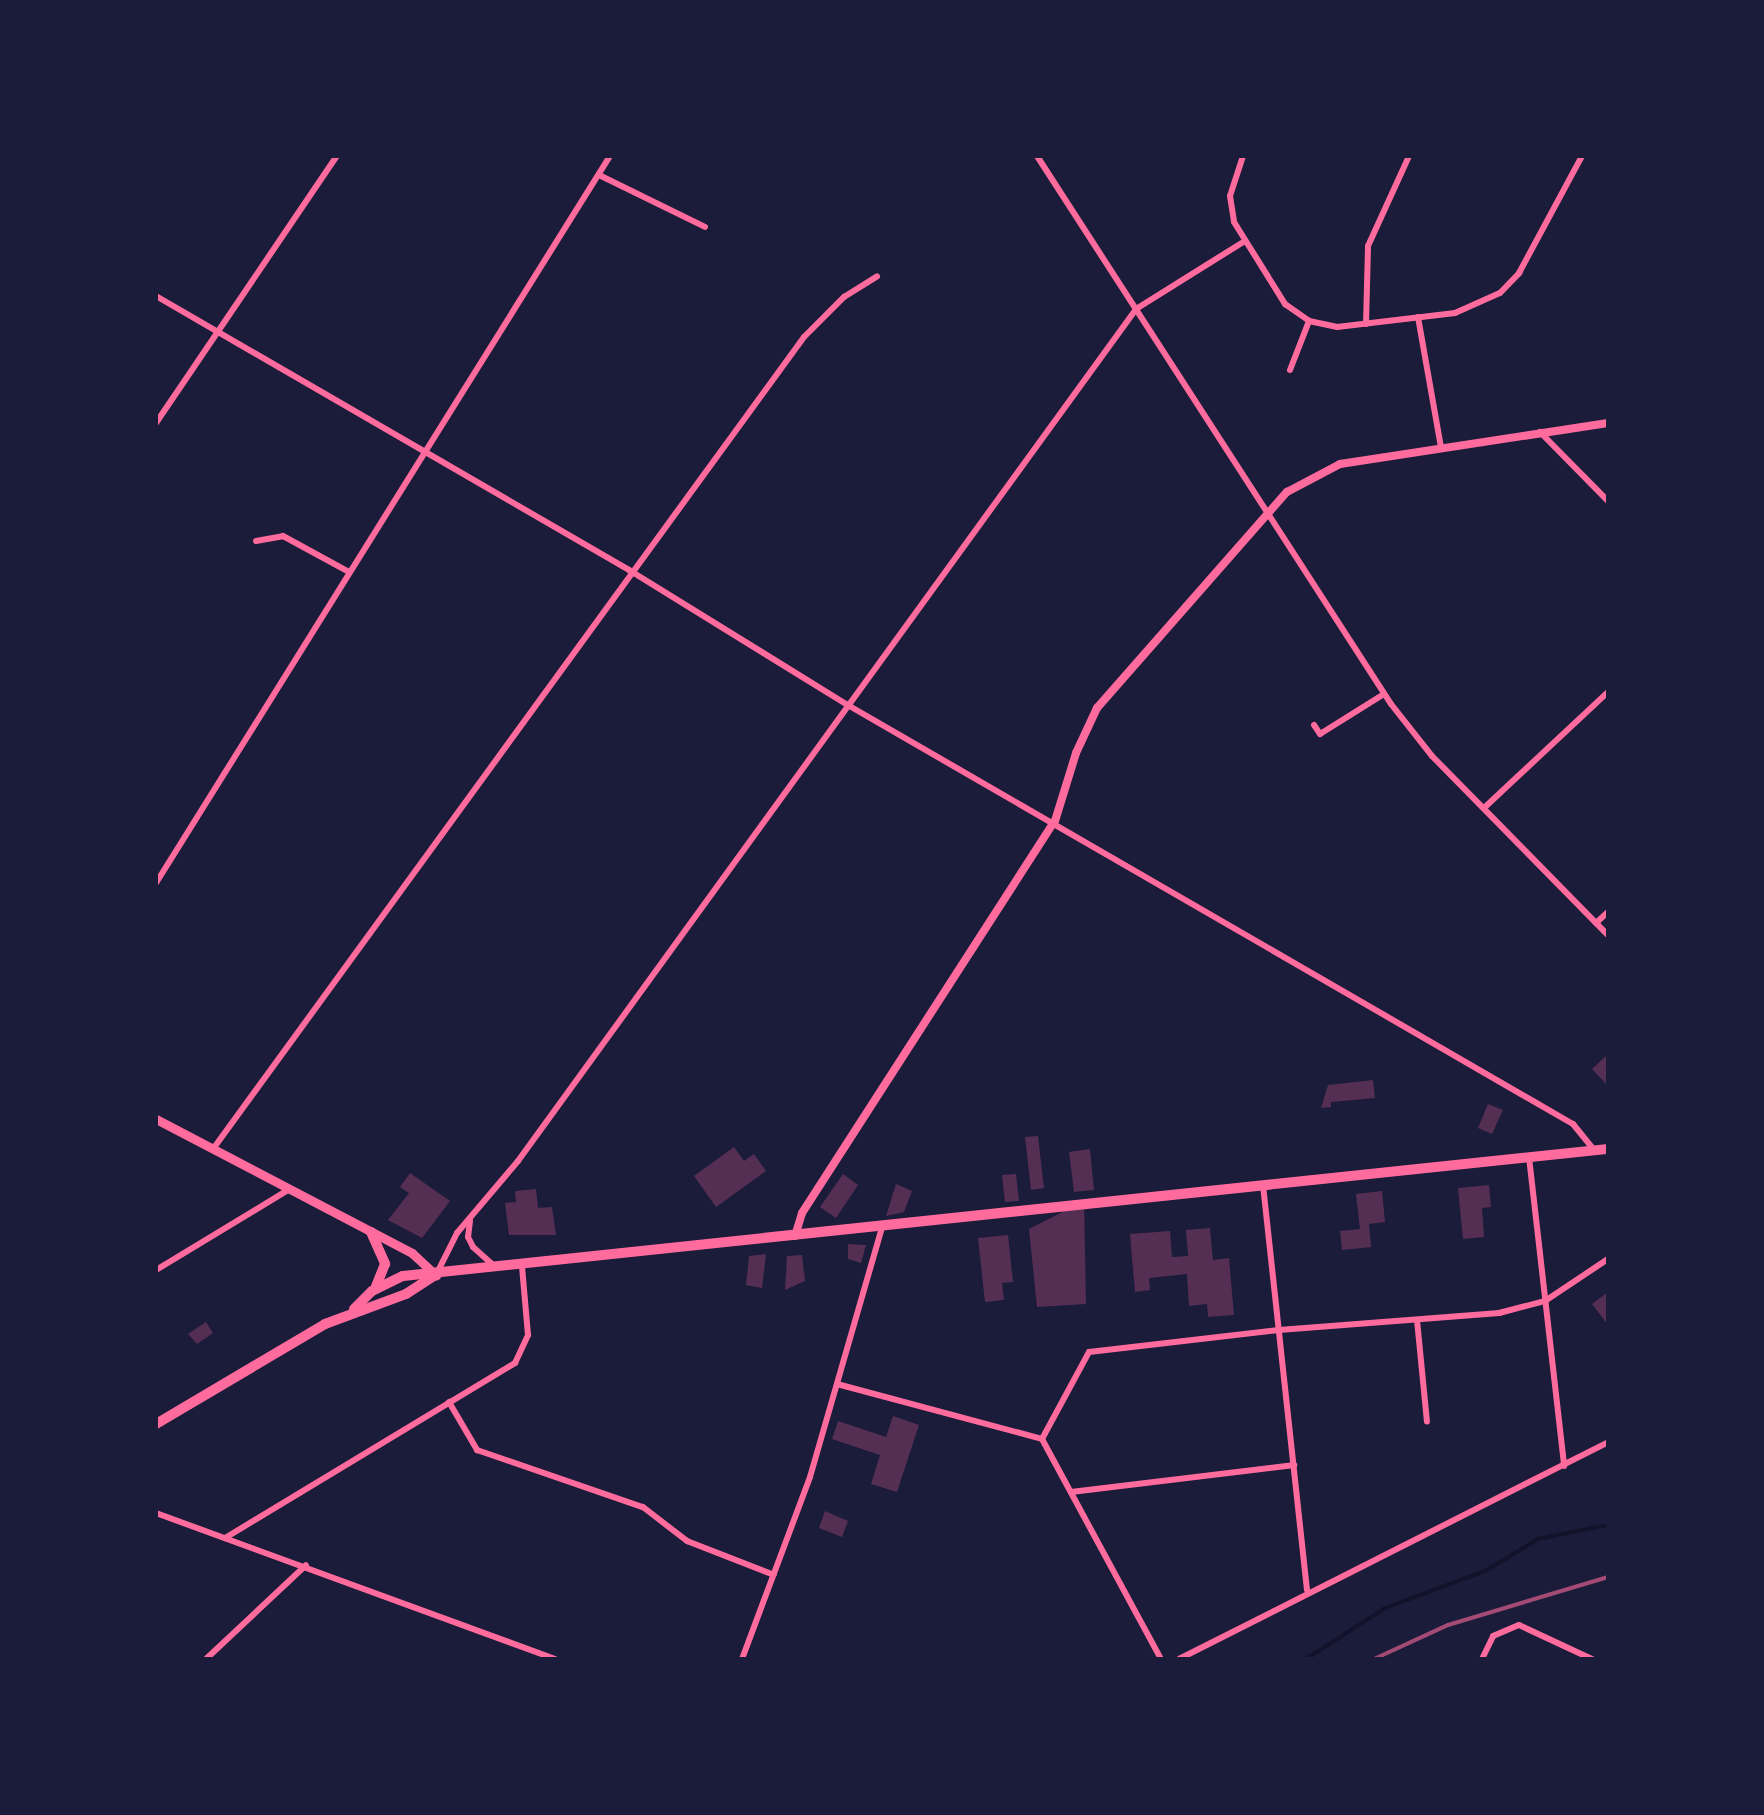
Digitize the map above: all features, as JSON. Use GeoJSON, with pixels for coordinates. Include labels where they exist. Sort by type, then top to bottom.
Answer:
{"type":"FeatureCollection","features":[{"type":"Feature","properties":{"kind":"main road"},"geometry":{"type":"LineString","coordinates":[[156,1119],[412,1253],[436,1275]]}},
{"type":"Feature","properties":{"kind":"main road"},"geometry":{"type":"LineString","coordinates":[[372,1291],[403,1276],[522,1267],[1608,1149]]}},
{"type":"Feature","properties":{"kind":"main road"},"geometry":{"type":"LineString","coordinates":[[354,1309],[384,1276],[385,1264],[371,1232]]}},
{"type":"Feature","properties":{"kind":"main road"},"geometry":{"type":"LineString","coordinates":[[156,1424],[354,1309],[406,1294],[436,1275]]}},
{"type":"Feature","properties":{"kind":"street"},"geometry":{"type":"LineString","coordinates":[[156,423],[337,156]]}},
{"type":"Feature","properties":{"kind":"street"},"geometry":{"type":"LineString","coordinates":[[156,883],[610,156]]}},
{"type":"Feature","properties":{"kind":"street"},"geometry":{"type":"LineString","coordinates":[[1037,156],[1384,694],[1432,756],[1608,935]]}},
{"type":"Feature","properties":{"kind":"street"},"geometry":{"type":"LineString","coordinates":[[1243,156],[1230,196],[1234,222],[1279,296],[1309,321],[1337,327],[1471,309],[1511,284],[1582,156]]}},
{"type":"Feature","properties":{"kind":"street"},"geometry":{"type":"LineString","coordinates":[[1366,324],[1368,246],[1409,156]]}},
{"type":"Feature","properties":{"kind":"street"},"geometry":{"type":"LineString","coordinates":[[599,175],[705,227]]}},
{"type":"Feature","properties":{"kind":"street"},"geometry":{"type":"LineString","coordinates":[[436,1275],[445,1250],[470,1221],[1136,309],[1245,241]]}},
{"type":"Feature","properties":{"kind":"street"},"geometry":{"type":"LineString","coordinates":[[213,1149],[629,570],[804,337],[844,297],[877,276]]}},
{"type":"Feature","properties":{"kind":"street"},"geometry":{"type":"LineString","coordinates":[[156,296],[215,334],[629,570],[846,704],[1055,821],[1573,1124],[1595,1151]]}},
{"type":"Feature","properties":{"kind":"street"},"geometry":{"type":"LineString","coordinates":[[1418,317],[1441,447]]}},
{"type":"Feature","properties":{"kind":"street"},"geometry":{"type":"LineString","coordinates":[[1290,370],[1309,321]]}},
{"type":"Feature","properties":{"kind":"street"},"geometry":{"type":"LineString","coordinates":[[795,1236],[802,1213],[1055,821],[1076,753],[1097,708],[1287,492],[1321,470],[1441,447],[1608,423]]}},
{"type":"Feature","properties":{"kind":"street"},"geometry":{"type":"LineString","coordinates":[[1539,431],[1608,501]]}},
{"type":"Feature","properties":{"kind":"street"},"geometry":{"type":"LineString","coordinates":[[256,541],[283,536],[349,572]]}},
{"type":"Feature","properties":{"kind":"street"},"geometry":{"type":"LineString","coordinates":[[1484,808],[1608,692]]}},
{"type":"Feature","properties":{"kind":"street"},"geometry":{"type":"LineString","coordinates":[[1314,725],[1320,734],[1384,694]]}},
{"type":"Feature","properties":{"kind":"street"},"geometry":{"type":"LineString","coordinates":[[1596,923],[1608,912]]}},
{"type":"Feature","properties":{"kind":"street"},"geometry":{"type":"LineString","coordinates":[[1529,1157],[1564,1466]]}},
{"type":"Feature","properties":{"kind":"street"},"geometry":{"type":"LineString","coordinates":[[1263,1185],[1307,1590]]}},
{"type":"Feature","properties":{"kind":"street"},"geometry":{"type":"LineString","coordinates":[[156,1270],[290,1189]]}},
{"type":"Feature","properties":{"kind":"street"},"geometry":{"type":"LineString","coordinates":[[470,1221],[468,1237],[473,1247],[497,1269]]}},
{"type":"Feature","properties":{"kind":"street"},"geometry":{"type":"LineString","coordinates":[[742,1659],[810,1477],[882,1228]]}},
{"type":"Feature","properties":{"kind":"street"},"geometry":{"type":"LineString","coordinates":[[1042,1439],[1089,1352],[1279,1330],[1499,1313],[1545,1301],[1608,1259]]}},
{"type":"Feature","properties":{"kind":"street"},"geometry":{"type":"LineString","coordinates":[[225,1538],[521,1356],[528,1335],[522,1267]]}},
{"type":"Feature","properties":{"kind":"street"},"geometry":{"type":"LineString","coordinates":[[1417,1320],[1427,1422]]}},
{"type":"Feature","properties":{"kind":"street"},"geometry":{"type":"LineString","coordinates":[[837,1384],[1042,1439],[1161,1659]]}},
{"type":"Feature","properties":{"kind":"street"},"geometry":{"type":"LineString","coordinates":[[449,1402],[477,1450],[643,1507],[687,1541],[774,1575]]}},
{"type":"Feature","properties":{"kind":"street"},"geometry":{"type":"LineString","coordinates":[[1179,1659],[1307,1590],[1608,1442]]}},
{"type":"Feature","properties":{"kind":"street"},"geometry":{"type":"LineString","coordinates":[[1071,1492],[1294,1465]]}},
{"type":"Feature","properties":{"kind":"street"},"geometry":{"type":"LineString","coordinates":[[156,1513],[306,1565],[555,1659]]}},
{"type":"Feature","properties":{"kind":"street"},"geometry":{"type":"LineString","coordinates":[[206,1659],[306,1565]]}},
{"type":"Feature","properties":{"kind":"street"},"geometry":{"type":"LineString","coordinates":[[1482,1659],[1500,1630],[1519,1625],[1589,1658]]}},
{"type":"Feature","properties":{"kind":"building"},"geometry":{"type":"Polygon","coordinates":[[[1608,1054],[1608,1086],[1592,1069],[1608,1054]]]}},
{"type":"Feature","properties":{"kind":"building"},"geometry":{"type":"Polygon","coordinates":[[[1373,1080],[1375,1098],[1331,1102],[1331,1107],[1321,1108],[1328,1085],[1373,1080]]]}},
{"type":"Feature","properties":{"kind":"building"},"geometry":{"type":"Polygon","coordinates":[[[1488,1104],[1503,1110],[1492,1134],[1478,1128],[1488,1104]]]}},
{"type":"Feature","properties":{"kind":"building"},"geometry":{"type":"Polygon","coordinates":[[[1038,1136],[1044,1188],[1031,1190],[1025,1137],[1038,1136]]]}},
{"type":"Feature","properties":{"kind":"building"},"geometry":{"type":"Polygon","coordinates":[[[734,1147],[744,1161],[754,1154],[766,1171],[716,1207],[694,1176],[734,1147]]]}},
{"type":"Feature","properties":{"kind":"building"},"geometry":{"type":"Polygon","coordinates":[[[1090,1149],[1094,1190],[1074,1192],[1069,1152],[1090,1149]]]}},
{"type":"Feature","properties":{"kind":"building"},"geometry":{"type":"Polygon","coordinates":[[[410,1173],[450,1201],[422,1238],[388,1220],[409,1193],[400,1187],[410,1173]]]}},
{"type":"Feature","properties":{"kind":"building"},"geometry":{"type":"Polygon","coordinates":[[[843,1174],[858,1185],[836,1218],[820,1207],[843,1174]]]}},
{"type":"Feature","properties":{"kind":"building"},"geometry":{"type":"Polygon","coordinates":[[[1016,1174],[1019,1201],[1005,1202],[1002,1175],[1016,1174]]]}},
{"type":"Feature","properties":{"kind":"building"},"geometry":{"type":"Polygon","coordinates":[[[896,1184],[912,1191],[904,1212],[886,1216],[896,1184]]]}},
{"type":"Feature","properties":{"kind":"building"},"geometry":{"type":"Polygon","coordinates":[[[1489,1185],[1491,1207],[1482,1208],[1484,1237],[1463,1239],[1458,1188],[1489,1185]]]}},
{"type":"Feature","properties":{"kind":"building"},"geometry":{"type":"Polygon","coordinates":[[[536,1189],[538,1208],[552,1207],[556,1235],[509,1235],[505,1203],[516,1202],[515,1191],[536,1189]]]}},
{"type":"Feature","properties":{"kind":"building"},"geometry":{"type":"Polygon","coordinates":[[[1382,1191],[1385,1222],[1369,1224],[1371,1247],[1342,1250],[1340,1231],[1360,1229],[1356,1194],[1382,1191]]]}},
{"type":"Feature","properties":{"kind":"building"},"geometry":{"type":"Polygon","coordinates":[[[1084,1201],[1086,1304],[1037,1307],[1029,1229],[1084,1201]]]}},
{"type":"Feature","properties":{"kind":"building"},"geometry":{"type":"Polygon","coordinates":[[[1210,1228],[1213,1260],[1229,1258],[1234,1315],[1208,1317],[1207,1304],[1189,1306],[1187,1274],[1149,1278],[1150,1290],[1135,1292],[1130,1234],[1170,1231],[1172,1257],[1188,1256],[1186,1230],[1210,1228]]]}},
{"type":"Feature","properties":{"kind":"building"},"geometry":{"type":"Polygon","coordinates":[[[1008,1235],[1013,1282],[1002,1283],[1004,1300],[985,1302],[978,1238],[1008,1235]]]}},
{"type":"Feature","properties":{"kind":"building"},"geometry":{"type":"Polygon","coordinates":[[[848,1244],[866,1245],[861,1263],[848,1259],[848,1244]]]}},
{"type":"Feature","properties":{"kind":"building"},"geometry":{"type":"Polygon","coordinates":[[[766,1254],[762,1288],[746,1285],[749,1256],[766,1254]]]}},
{"type":"Feature","properties":{"kind":"building"},"geometry":{"type":"Polygon","coordinates":[[[802,1255],[805,1281],[785,1290],[787,1256],[802,1255]]]}},
{"type":"Feature","properties":{"kind":"building"},"geometry":{"type":"Polygon","coordinates":[[[1608,1292],[1608,1325],[1592,1304],[1608,1292]]]}},
{"type":"Feature","properties":{"kind":"building"},"geometry":{"type":"Polygon","coordinates":[[[206,1322],[213,1333],[197,1344],[188,1334],[206,1322]]]}},
{"type":"Feature","properties":{"kind":"building"},"geometry":{"type":"Polygon","coordinates":[[[893,1416],[919,1425],[897,1492],[871,1484],[880,1455],[832,1439],[838,1421],[886,1437],[893,1416]]]}},
{"type":"Feature","properties":{"kind":"building"},"geometry":{"type":"Polygon","coordinates":[[[825,1511],[848,1521],[842,1537],[819,1528],[825,1511]]]}},
{"type":"Feature","properties":{"kind":"waterway"},"geometry":{"type":"LineString","coordinates":[[1306,1659],[1385,1608],[1487,1570],[1538,1539],[1608,1525]]}},
{"type":"Feature","properties":{"kind":"railway"},"geometry":{"type":"LineString","coordinates":[[1374,1659],[1448,1625],[1608,1577]]}}]}
